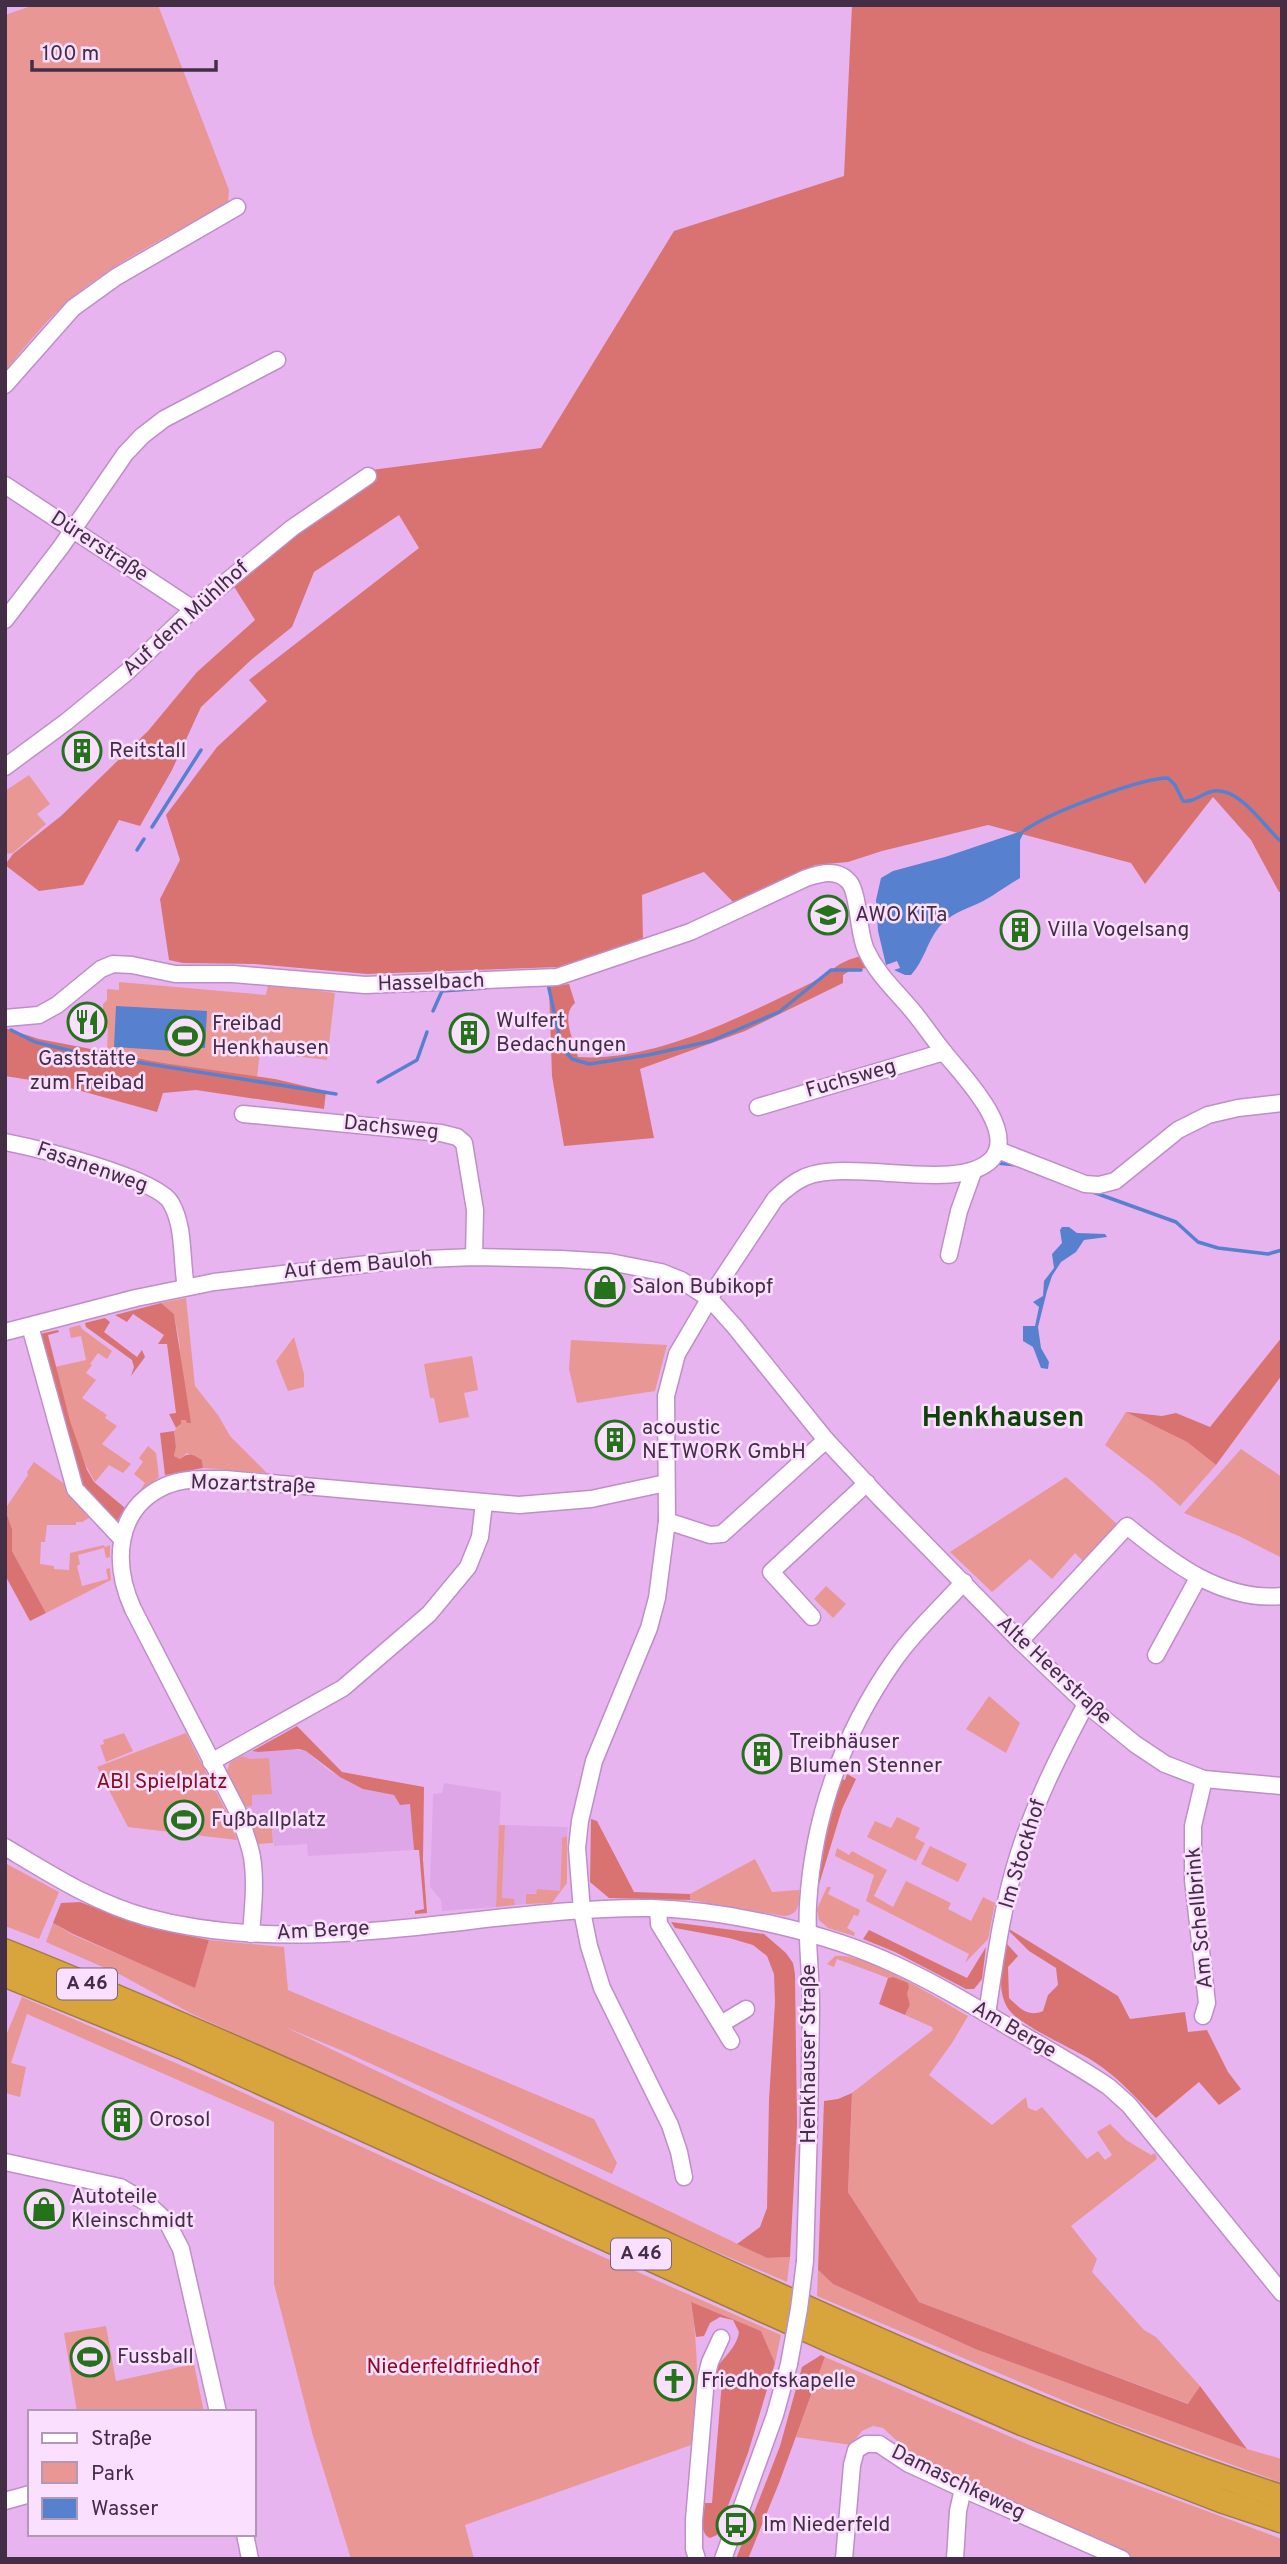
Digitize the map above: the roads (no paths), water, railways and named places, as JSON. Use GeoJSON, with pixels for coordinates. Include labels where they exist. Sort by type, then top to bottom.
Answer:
{"type":"FeatureCollection","features":[{"type":"Feature","properties":{"kind":"highway","name":"A 46"},"geometry":{"type":"LineString","coordinates":[[5,1951],[168,2017],[901,2349],[1014,2397],[1215,2475],[1282,2497]]}},
{"type":"Feature","properties":{"kind":"highway","name":"A 46"},"geometry":{"type":"LineString","coordinates":[[5,1975],[207,2058],[831,2341],[1010,2418],[1222,2501],[1282,2521]]}},
{"type":"Feature","properties":{"kind":"street"},"geometry":{"type":"LineString","coordinates":[[5,385],[73,309],[116,277],[237,207]]}},
{"type":"Feature","properties":{"kind":"street"},"geometry":{"type":"LineString","coordinates":[[5,620],[73,530],[125,454],[142,436],[164,419],[277,360]]}},
{"type":"Feature","properties":{"kind":"street","name":"Auf dem Mühlhof"},"geometry":{"type":"LineString","coordinates":[[5,766],[66,722],[127,672],[192,609],[292,528],[368,476]]}},
{"type":"Feature","properties":{"kind":"street","name":"Dürerstraße"},"geometry":{"type":"LineString","coordinates":[[5,485],[192,609]]}},
{"type":"Feature","properties":{"kind":"street","name":"Hasselbach"},"geometry":{"type":"LineString","coordinates":[[5,1018],[39,1016],[113,964],[175,974],[254,975],[365,985],[557,977],[690,932],[820,873],[840,875],[851,885],[864,947],[879,974],[911,1009],[944,1052]]}},
{"type":"Feature","properties":{"kind":"street"},"geometry":{"type":"LineString","coordinates":[[684,2177],[670,2125],[602,1988],[582,1911],[577,1849],[585,1794],[594,1761],[649,1628],[662,1575],[667,1521],[666,1415],[671,1377],[677,1354],[775,1199],[804,1177],[831,1171],[937,1174],[973,1172],[991,1160],[998,1150],[998,1136],[988,1108],[944,1052]]}},
{"type":"Feature","properties":{"kind":"street","name":"Fuchsweg"},"geometry":{"type":"LineString","coordinates":[[758,1107],[944,1052]]}},
{"type":"Feature","properties":{"kind":"street"},"geometry":{"type":"LineString","coordinates":[[998,1150],[1085,1184],[1100,1185],[1115,1181],[1178,1130],[1208,1115],[1238,1108],[1282,1103]]}},
{"type":"Feature","properties":{"kind":"street","name":"Dachsweg"},"geometry":{"type":"LineString","coordinates":[[243,1114],[441,1133],[457,1137],[464,1143],[475,1210],[474,1256]]}},
{"type":"Feature","properties":{"kind":"street","name":"Fasanenweg"},"geometry":{"type":"LineString","coordinates":[[5,1142],[36,1148],[132,1178],[170,1199],[177,1216],[187,1287]]}},
{"type":"Feature","properties":{"kind":"street"},"geometry":{"type":"LineString","coordinates":[[949,1255],[959,1211],[973,1172]]}},
{"type":"Feature","properties":{"kind":"street","name":"Auf dem Bauloh"},"geometry":{"type":"LineString","coordinates":[[5,1332],[136,1298],[247,1277],[402,1260],[474,1256],[561,1259],[642,1267],[681,1280],[710,1299]]}},
{"type":"Feature","properties":{"kind":"street","name":"Alte Heerstraße"},"geometry":{"type":"LineString","coordinates":[[710,1299],[826,1440],[1020,1641],[1086,1704],[1135,1744],[1175,1768],[1204,1779],[1282,1786]]}},
{"type":"Feature","properties":{"kind":"street"},"geometry":{"type":"LineString","coordinates":[[30,1326],[75,1489],[122,1538],[120,1561],[128,1599],[237,1810],[252,1856],[255,1890],[251,1934]]}},
{"type":"Feature","properties":{"kind":"street"},"geometry":{"type":"LineString","coordinates":[[667,1521],[710,1535],[722,1534],[826,1440]]}},
{"type":"Feature","properties":{"kind":"street","name":"Mozartstraße"},"geometry":{"type":"LineString","coordinates":[[122,1538],[133,1514],[153,1494],[165,1486],[192,1480],[225,1479],[519,1505],[569,1502],[666,1483]]}},
{"type":"Feature","properties":{"kind":"street"},"geometry":{"type":"LineString","coordinates":[[812,1617],[771,1572],[867,1483]]}},
{"type":"Feature","properties":{"kind":"street"},"geometry":{"type":"LineString","coordinates":[[211,1762],[343,1688],[429,1614],[468,1566],[480,1538],[484,1503]]}},
{"type":"Feature","properties":{"kind":"street"},"geometry":{"type":"LineString","coordinates":[[1020,1641],[1127,1526],[1198,1578],[1242,1594],[1282,1596]]}},
{"type":"Feature","properties":{"kind":"street"},"geometry":{"type":"LineString","coordinates":[[1156,1655],[1198,1578]]}},
{"type":"Feature","properties":{"kind":"street","name":"Henkhauser Straße"},"geometry":{"type":"LineString","coordinates":[[724,2557],[775,2416],[789,2364],[799,2309],[805,2261],[810,2108],[808,1905],[817,1838],[828,1791],[851,1733],[894,1661],[917,1631],[964,1582]]}},
{"type":"Feature","properties":{"kind":"street","name":"Im Stockhof"},"geometry":{"type":"LineString","coordinates":[[987,2014],[1000,1930],[1018,1855],[1040,1795],[1086,1704]]}},
{"type":"Feature","properties":{"kind":"street","name":"Am Schellbrink"},"geometry":{"type":"LineString","coordinates":[[1203,2016],[1208,2003],[1193,1866],[1193,1826],[1204,1779]]}},
{"type":"Feature","properties":{"kind":"street","name":"Am Berge"},"geometry":{"type":"LineString","coordinates":[[5,1847],[69,1885],[144,1917],[196,1928],[251,1934],[316,1935],[582,1911],[658,1909],[714,1914],[809,1934],[894,1964],[1093,2076],[1129,2105],[1282,2293]]}},
{"type":"Feature","properties":{"kind":"street"},"geometry":{"type":"LineString","coordinates":[[658,1909],[659,1924],[731,2040]]}},
{"type":"Feature","properties":{"kind":"street"},"geometry":{"type":"LineString","coordinates":[[721,2024],[746,2010]]}},
{"type":"Feature","properties":{"kind":"street"},"geometry":{"type":"LineString","coordinates":[[5,2162],[120,2187],[147,2203],[167,2222],[181,2249],[218,2410]]}},
{"type":"Feature","properties":{"kind":"street"},"geometry":{"type":"LineString","coordinates":[[720,2338],[706,2378],[694,2520],[696,2554],[724,2557]]}},
{"type":"Feature","properties":{"kind":"street","name":"Damaschkeweg"},"geometry":{"type":"LineString","coordinates":[[844,2559],[852,2465],[856,2450],[866,2444],[879,2444],[909,2464],[1122,2559]]}},
{"type":"Feature","properties":{"kind":"street"},"geometry":{"type":"LineString","coordinates":[[955,2559],[958,2511],[963,2489]]}},
{"type":"Feature","properties":{"kind":"street"},"geometry":{"type":"LineString","coordinates":[[5,2501],[28,2495]]}},
{"type":"Feature","properties":{"kind":"street"},"geometry":{"type":"LineString","coordinates":[[245,2536],[250,2559]]}},
{"type":"Feature","properties":{"kind":"water"},"geometry":{"type":"Polygon","coordinates":[[[1025,830],[1020,840],[1020,878],[943,923],[911,975],[894,970],[900,968],[897,961],[886,965],[878,931],[876,900],[881,878],[893,871],[1025,830]]]}},
{"type":"Feature","properties":{"kind":"water"},"geometry":{"type":"Polygon","coordinates":[[[116,1006],[207,1011],[205,1048],[177,1047],[176,1051],[114,1047],[116,1006]]]}},
{"type":"Feature","properties":{"kind":"water"},"geometry":{"type":"Polygon","coordinates":[[[1062,1227],[1069,1227],[1077,1233],[1105,1234],[1107,1237],[1084,1240],[1076,1252],[1061,1262],[1052,1276],[1038,1327],[1041,1348],[1049,1362],[1048,1369],[1041,1368],[1033,1347],[1023,1341],[1023,1326],[1035,1326],[1039,1307],[1033,1302],[1043,1296],[1044,1281],[1054,1268],[1052,1254],[1062,1243],[1062,1227]]]}},
{"type":"Feature","properties":{"kind":"waterway"},"geometry":{"type":"LineString","coordinates":[[152,827],[201,750]]}},
{"type":"Feature","properties":{"kind":"waterway","name":"Hasselbach"},"geometry":{"type":"LineString","coordinates":[[1025,830],[1095,798],[1137,784],[1168,778],[1183,801],[1214,791],[1232,795],[1250,808],[1279,840],[1282,840]]}},
{"type":"Feature","properties":{"kind":"waterway"},"geometry":{"type":"LineString","coordinates":[[137,850],[144,839]]}},
{"type":"Feature","properties":{"kind":"waterway","name":"Hasselbach"},"geometry":{"type":"LineString","coordinates":[[548,984],[562,1048],[572,1059],[589,1064],[711,1041],[779,1012],[831,970],[861,970]]}},
{"type":"Feature","properties":{"kind":"waterway","name":"Hasselbach"},"geometry":{"type":"LineString","coordinates":[[433,1011],[442,991],[485,988]]}},
{"type":"Feature","properties":{"kind":"waterway","name":"Hasselbach"},"geometry":{"type":"LineString","coordinates":[[11,1030],[35,1042],[76,1052]]}},
{"type":"Feature","properties":{"kind":"waterway","name":"Hasselbach"},"geometry":{"type":"LineString","coordinates":[[378,1082],[417,1060],[427,1032]]}},
{"type":"Feature","properties":{"kind":"waterway","name":"Hasselbach"},"geometry":{"type":"LineString","coordinates":[[105,1057],[336,1094]]}},
{"type":"Feature","properties":{"kind":"waterway"},"geometry":{"type":"LineString","coordinates":[[997,1163],[1017,1165]]}},
{"type":"Feature","properties":{"kind":"waterway"},"geometry":{"type":"LineString","coordinates":[[1090,1191],[1176,1222],[1198,1242],[1218,1248],[1268,1254],[1282,1250]]}},
{"type":"Feature","properties":{"kind":"place","name":"Reitstall"},"geometry":{"type":"Point","coordinates":[82,751]}},
{"type":"Feature","properties":{"kind":"place","name":"AWO KiTa"},"geometry":{"type":"Point","coordinates":[828,915]}},
{"type":"Feature","properties":{"kind":"place","name":"Villa Vogelsang"},"geometry":{"type":"Point","coordinates":[1020,930]}},
{"type":"Feature","properties":{"kind":"place","name":"Gaststätte zum Freibad"},"geometry":{"type":"Point","coordinates":[87,1022]}},
{"type":"Feature","properties":{"kind":"place","name":"Wulfert Bedachungen"},"geometry":{"type":"Point","coordinates":[469,1033]}},
{"type":"Feature","properties":{"kind":"place","name":"Freibad Henkhausen"},"geometry":{"type":"Point","coordinates":[185,1036]}},
{"type":"Feature","properties":{"kind":"place","name":"Salon Bubikopf"},"geometry":{"type":"Point","coordinates":[605,1287]}},
{"type":"Feature","properties":{"kind":"place","name":"acoustic NETWORK GmbH"},"geometry":{"type":"Point","coordinates":[615,1440]}},
{"type":"Feature","properties":{"kind":"place","name":"Treibhäuser Blumen Stenner"},"geometry":{"type":"Point","coordinates":[762,1754]}},
{"type":"Feature","properties":{"kind":"place","name":"Fußballplatz"},"geometry":{"type":"Point","coordinates":[184,1820]}},
{"type":"Feature","properties":{"kind":"place","name":"Orosol"},"geometry":{"type":"Point","coordinates":[122,2120]}},
{"type":"Feature","properties":{"kind":"place","name":"Autoteile Kleinschmidt"},"geometry":{"type":"Point","coordinates":[44,2209]}},
{"type":"Feature","properties":{"kind":"place","name":"Fussball"},"geometry":{"type":"Point","coordinates":[90,2357]}},
{"type":"Feature","properties":{"kind":"place","name":"Friedhofskapelle"},"geometry":{"type":"Point","coordinates":[674,2381]}},
{"type":"Feature","properties":{"kind":"place","name":"Im Niederfeld"},"geometry":{"type":"Point","coordinates":[736,2525]}},
{"type":"Feature","properties":{"kind":"district","name":"Henkhausen"},"geometry":{"type":"Point","coordinates":[1003,1419]}},
{"type":"Feature","properties":{"kind":"park label","name":"ABI Spielplatz"},"geometry":{"type":"Point","coordinates":[162,1782]}},
{"type":"Feature","properties":{"kind":"park label","name":"Niederfeldfriedhof"},"geometry":{"type":"Point","coordinates":[453,2367]}}]}
